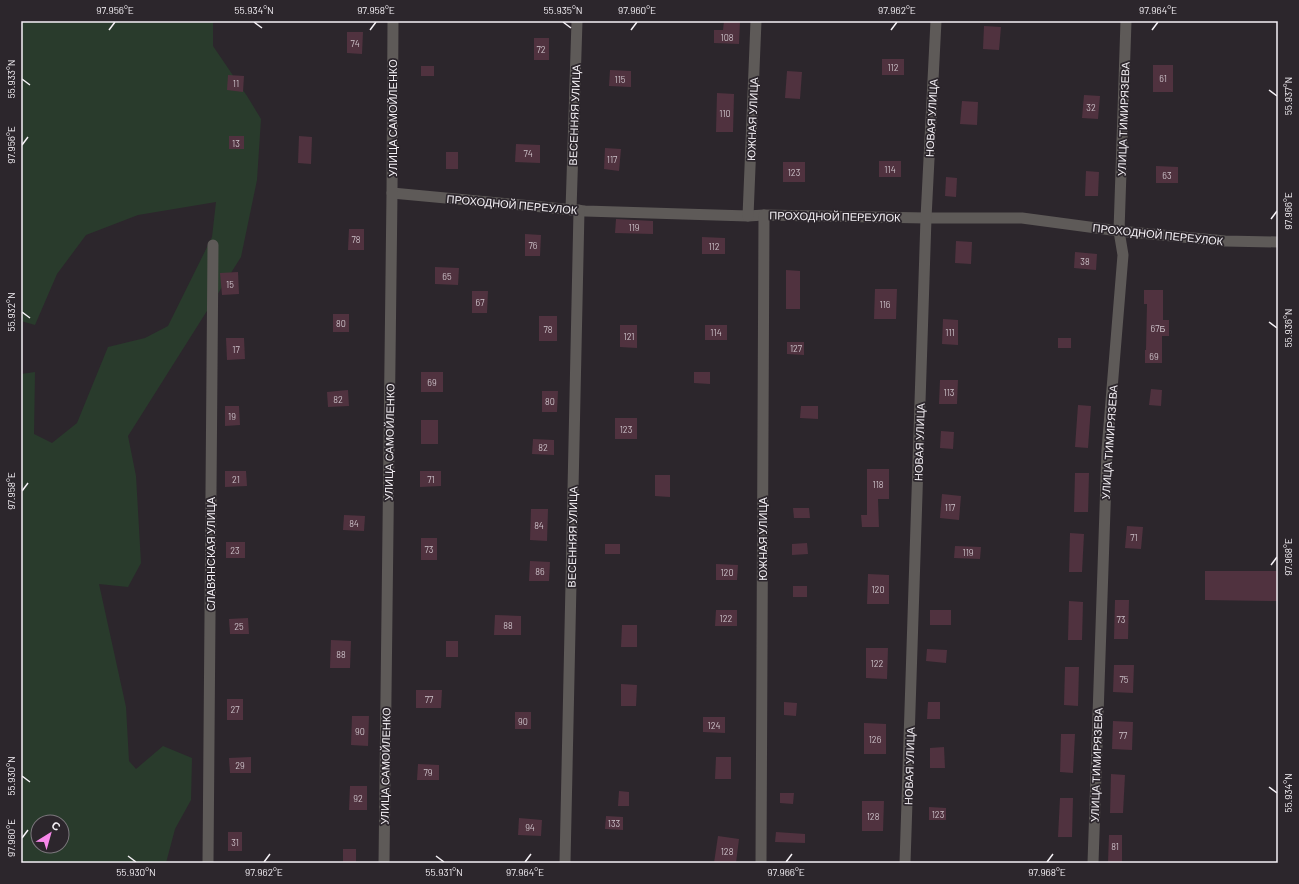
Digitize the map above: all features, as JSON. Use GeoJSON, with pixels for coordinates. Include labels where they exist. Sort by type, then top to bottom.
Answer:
{"type":"FeatureCollection","features":[{"type":"Feature","properties":{"kind":"street","name":"УЛИЦА САМОЙЛЕНКО"},"geometry":{"type":"LineString","coordinates":[[384,863],[392,194],[392,21]]}},
{"type":"Feature","properties":{"kind":"street","name":"ВЕСЕННЯЯ УЛИЦА"},"geometry":{"type":"LineString","coordinates":[[565,863],[577,21]]}},
{"type":"Feature","properties":{"kind":"street","name":"ЮЖНАЯ УЛИЦА"},"geometry":{"type":"LineString","coordinates":[[748,216],[756,21]]}},
{"type":"Feature","properties":{"kind":"street","name":"НОВАЯ УЛИЦА"},"geometry":{"type":"LineString","coordinates":[[905,863],[926,218],[936,21]]}},
{"type":"Feature","properties":{"kind":"street","name":"УЛИЦА ТИМИРЯЗЕВА"},"geometry":{"type":"LineString","coordinates":[[1093,863],[1107,450],[1123,256],[1119,231],[1126,21]]}},
{"type":"Feature","properties":{"kind":"street","name":"ПРОХОДНОЙ ПЕРЕУЛОК"},"geometry":{"type":"LineString","coordinates":[[392,194],[575,210],[748,216],[764,214],[926,218],[1022,218],[1119,231],[1225,241],[1278,242]]}},
{"type":"Feature","properties":{"kind":"street","name":"ЮЖНАЯ УЛИЦА"},"geometry":{"type":"LineString","coordinates":[[761,863],[764,214]]}},
{"type":"Feature","properties":{"kind":"street","name":"СЛАВЯНСКАЯ УЛИЦА"},"geometry":{"type":"LineString","coordinates":[[208,863],[213,245]]}},
{"type":"Feature","properties":{"kind":"green space"},"geometry":{"type":"Polygon","coordinates":[[[21,21],[213,21],[213,46],[261,119],[257,180],[241,257],[128,436],[136,476],[141,563],[128,587],[99,584],[126,707],[129,761],[136,769],[163,746],[192,758],[191,800],[175,829],[166,863],[21,863],[21,374],[35,372],[34,434],[52,443],[77,423],[108,347],[145,338],[168,326],[212,237],[216,202],[138,215],[86,235],[57,274],[35,325],[21,321],[21,21]]]}},
{"type":"Feature","properties":{"kind":"building"},"geometry":{"type":"Polygon","coordinates":[[[724,21],[740,21],[739,44],[714,43],[714,30],[723,30],[724,21]]]}},
{"type":"Feature","properties":{"kind":"building"},"geometry":{"type":"Polygon","coordinates":[[[984,26],[1001,27],[999,50],[983,49],[984,26]]]}},
{"type":"Feature","properties":{"kind":"building"},"geometry":{"type":"Polygon","coordinates":[[[347,32],[363,32],[362,54],[347,53],[347,32]]]}},
{"type":"Feature","properties":{"kind":"building"},"geometry":{"type":"Polygon","coordinates":[[[534,38],[549,38],[549,60],[534,60],[534,38]]]}},
{"type":"Feature","properties":{"kind":"building"},"geometry":{"type":"Polygon","coordinates":[[[882,59],[904,59],[904,75],[882,75],[882,59]]]}},
{"type":"Feature","properties":{"kind":"building"},"geometry":{"type":"Polygon","coordinates":[[[1153,65],[1173,65],[1173,92],[1153,92],[1153,65]]]}},
{"type":"Feature","properties":{"kind":"building"},"geometry":{"type":"Polygon","coordinates":[[[421,66],[434,66],[434,76],[421,76],[421,66]]]}},
{"type":"Feature","properties":{"kind":"building"},"geometry":{"type":"Polygon","coordinates":[[[610,70],[631,71],[631,87],[609,86],[610,70]]]}},
{"type":"Feature","properties":{"kind":"building"},"geometry":{"type":"Polygon","coordinates":[[[787,71],[802,72],[800,99],[785,98],[787,71]]]}},
{"type":"Feature","properties":{"kind":"building"},"geometry":{"type":"Polygon","coordinates":[[[228,75],[244,76],[243,92],[227,90],[228,75]]]}},
{"type":"Feature","properties":{"kind":"building"},"geometry":{"type":"Polygon","coordinates":[[[717,93],[734,94],[733,132],[716,132],[717,93]]]}},
{"type":"Feature","properties":{"kind":"building"},"geometry":{"type":"Polygon","coordinates":[[[1084,95],[1100,96],[1098,119],[1082,118],[1084,95]]]}},
{"type":"Feature","properties":{"kind":"building"},"geometry":{"type":"Polygon","coordinates":[[[962,101],[978,102],[977,125],[960,124],[962,101]]]}},
{"type":"Feature","properties":{"kind":"building"},"geometry":{"type":"Polygon","coordinates":[[[229,136],[244,136],[244,149],[229,149],[229,136]]]}},
{"type":"Feature","properties":{"kind":"building"},"geometry":{"type":"Polygon","coordinates":[[[299,136],[312,137],[311,164],[298,163],[299,136]]]}},
{"type":"Feature","properties":{"kind":"building"},"geometry":{"type":"Polygon","coordinates":[[[516,144],[540,145],[540,163],[515,162],[516,144]]]}},
{"type":"Feature","properties":{"kind":"building"},"geometry":{"type":"Polygon","coordinates":[[[605,148],[621,149],[619,171],[604,169],[605,148]]]}},
{"type":"Feature","properties":{"kind":"building"},"geometry":{"type":"Polygon","coordinates":[[[446,152],[458,152],[458,169],[446,169],[446,152]]]}},
{"type":"Feature","properties":{"kind":"building"},"geometry":{"type":"Polygon","coordinates":[[[879,161],[901,161],[901,177],[879,177],[879,161]]]}},
{"type":"Feature","properties":{"kind":"building"},"geometry":{"type":"Polygon","coordinates":[[[783,162],[805,162],[805,182],[783,182],[783,162]]]}},
{"type":"Feature","properties":{"kind":"building"},"geometry":{"type":"Polygon","coordinates":[[[1156,166],[1178,167],[1178,183],[1156,183],[1156,166]]]}},
{"type":"Feature","properties":{"kind":"building"},"geometry":{"type":"Polygon","coordinates":[[[1086,171],[1099,172],[1098,196],[1085,196],[1086,171]]]}},
{"type":"Feature","properties":{"kind":"building"},"geometry":{"type":"Polygon","coordinates":[[[946,177],[957,178],[956,197],[945,196],[946,177]]]}},
{"type":"Feature","properties":{"kind":"building"},"geometry":{"type":"Polygon","coordinates":[[[616,219],[653,221],[653,234],[615,233],[616,219]]]}},
{"type":"Feature","properties":{"kind":"building"},"geometry":{"type":"Polygon","coordinates":[[[349,229],[364,229],[364,250],[348,250],[349,229]]]}},
{"type":"Feature","properties":{"kind":"building"},"geometry":{"type":"Polygon","coordinates":[[[525,234],[541,235],[540,256],[525,256],[525,234]]]}},
{"type":"Feature","properties":{"kind":"building"},"geometry":{"type":"Polygon","coordinates":[[[702,237],[725,238],[725,254],[702,254],[702,237]]]}},
{"type":"Feature","properties":{"kind":"building"},"geometry":{"type":"Polygon","coordinates":[[[956,241],[972,242],[971,264],[955,263],[956,241]]]}},
{"type":"Feature","properties":{"kind":"building"},"geometry":{"type":"Polygon","coordinates":[[[1075,252],[1097,254],[1096,270],[1074,268],[1075,252]]]}},
{"type":"Feature","properties":{"kind":"building"},"geometry":{"type":"Polygon","coordinates":[[[435,267],[459,268],[458,285],[435,284],[435,267]]]}},
{"type":"Feature","properties":{"kind":"building"},"geometry":{"type":"Polygon","coordinates":[[[786,270],[800,271],[800,309],[786,309],[786,270]]]}},
{"type":"Feature","properties":{"kind":"building"},"geometry":{"type":"Polygon","coordinates":[[[238,272],[239,294],[222,295],[220,273],[238,272]]]}},
{"type":"Feature","properties":{"kind":"building"},"geometry":{"type":"Polygon","coordinates":[[[875,289],[897,289],[896,319],[874,319],[875,289]]]}},
{"type":"Feature","properties":{"kind":"building"},"geometry":{"type":"Polygon","coordinates":[[[1144,290],[1163,290],[1163,320],[1169,320],[1169,336],[1162,336],[1162,363],[1145,363],[1147,304],[1144,304],[1144,290]]]}},
{"type":"Feature","properties":{"kind":"building"},"geometry":{"type":"Polygon","coordinates":[[[472,291],[488,291],[487,313],[472,313],[472,291]]]}},
{"type":"Feature","properties":{"kind":"building"},"geometry":{"type":"Polygon","coordinates":[[[333,314],[349,314],[349,332],[333,332],[333,314]]]}},
{"type":"Feature","properties":{"kind":"building"},"geometry":{"type":"Polygon","coordinates":[[[539,316],[557,316],[557,341],[539,341],[539,316]]]}},
{"type":"Feature","properties":{"kind":"building"},"geometry":{"type":"Polygon","coordinates":[[[943,319],[958,320],[958,345],[942,344],[943,319]]]}},
{"type":"Feature","properties":{"kind":"building"},"geometry":{"type":"Polygon","coordinates":[[[620,325],[637,325],[637,348],[620,347],[620,325]]]}},
{"type":"Feature","properties":{"kind":"building"},"geometry":{"type":"Polygon","coordinates":[[[705,325],[727,325],[727,340],[705,340],[705,325]]]}},
{"type":"Feature","properties":{"kind":"building"},"geometry":{"type":"Polygon","coordinates":[[[226,338],[244,338],[245,359],[227,360],[226,338]]]}},
{"type":"Feature","properties":{"kind":"building"},"geometry":{"type":"Polygon","coordinates":[[[1058,338],[1071,338],[1071,348],[1058,348],[1058,338]]]}},
{"type":"Feature","properties":{"kind":"building"},"geometry":{"type":"Polygon","coordinates":[[[787,342],[804,342],[804,355],[787,354],[787,342]]]}},
{"type":"Feature","properties":{"kind":"building"},"geometry":{"type":"Polygon","coordinates":[[[421,372],[443,372],[443,392],[421,392],[421,372]]]}},
{"type":"Feature","properties":{"kind":"building"},"geometry":{"type":"Polygon","coordinates":[[[694,372],[710,372],[710,384],[694,383],[694,372]]]}},
{"type":"Feature","properties":{"kind":"building"},"geometry":{"type":"Polygon","coordinates":[[[940,380],[958,380],[957,404],[939,404],[940,380]]]}},
{"type":"Feature","properties":{"kind":"building"},"geometry":{"type":"Polygon","coordinates":[[[1151,389],[1162,390],[1161,406],[1149,405],[1151,389]]]}},
{"type":"Feature","properties":{"kind":"building"},"geometry":{"type":"Polygon","coordinates":[[[348,390],[349,406],[328,407],[327,392],[348,390]]]}},
{"type":"Feature","properties":{"kind":"building"},"geometry":{"type":"Polygon","coordinates":[[[542,391],[558,391],[557,412],[542,412],[542,391]]]}},
{"type":"Feature","properties":{"kind":"building"},"geometry":{"type":"Polygon","coordinates":[[[1078,405],[1091,406],[1088,448],[1075,447],[1078,405]]]}},
{"type":"Feature","properties":{"kind":"building"},"geometry":{"type":"Polygon","coordinates":[[[225,406],[239,406],[240,425],[225,426],[225,406]]]}},
{"type":"Feature","properties":{"kind":"building"},"geometry":{"type":"Polygon","coordinates":[[[801,406],[818,406],[818,419],[800,418],[801,406]]]}},
{"type":"Feature","properties":{"kind":"building"},"geometry":{"type":"Polygon","coordinates":[[[615,418],[637,418],[637,439],[615,439],[615,418]]]}},
{"type":"Feature","properties":{"kind":"building"},"geometry":{"type":"Polygon","coordinates":[[[421,420],[438,420],[438,444],[421,444],[421,420]]]}},
{"type":"Feature","properties":{"kind":"building"},"geometry":{"type":"Polygon","coordinates":[[[941,431],[954,432],[953,449],[940,448],[941,431]]]}},
{"type":"Feature","properties":{"kind":"building"},"geometry":{"type":"Polygon","coordinates":[[[533,439],[554,440],[554,455],[532,454],[533,439]]]}},
{"type":"Feature","properties":{"kind":"building"},"geometry":{"type":"Polygon","coordinates":[[[867,469],[889,469],[889,499],[878,499],[879,527],[862,527],[861,515],[867,515],[867,469]]]}},
{"type":"Feature","properties":{"kind":"building"},"geometry":{"type":"Polygon","coordinates":[[[225,471],[246,471],[247,486],[225,487],[225,471]]]}},
{"type":"Feature","properties":{"kind":"building"},"geometry":{"type":"Polygon","coordinates":[[[420,471],[441,471],[441,486],[420,487],[420,471]]]}},
{"type":"Feature","properties":{"kind":"building"},"geometry":{"type":"Polygon","coordinates":[[[1075,473],[1089,473],[1088,512],[1074,512],[1075,473]]]}},
{"type":"Feature","properties":{"kind":"building"},"geometry":{"type":"Polygon","coordinates":[[[655,475],[670,475],[670,497],[655,496],[655,475]]]}},
{"type":"Feature","properties":{"kind":"building"},"geometry":{"type":"Polygon","coordinates":[[[942,494],[961,496],[959,520],[940,518],[942,494]]]}},
{"type":"Feature","properties":{"kind":"building"},"geometry":{"type":"Polygon","coordinates":[[[793,508],[809,508],[810,518],[794,518],[793,508]]]}},
{"type":"Feature","properties":{"kind":"building"},"geometry":{"type":"Polygon","coordinates":[[[531,509],[548,509],[547,541],[530,540],[531,509]]]}},
{"type":"Feature","properties":{"kind":"building"},"geometry":{"type":"Polygon","coordinates":[[[344,515],[365,516],[364,531],[343,530],[344,515]]]}},
{"type":"Feature","properties":{"kind":"building"},"geometry":{"type":"Polygon","coordinates":[[[1127,526],[1143,527],[1141,549],[1125,548],[1127,526]]]}},
{"type":"Feature","properties":{"kind":"building"},"geometry":{"type":"Polygon","coordinates":[[[1070,533],[1084,534],[1082,572],[1069,572],[1070,533]]]}},
{"type":"Feature","properties":{"kind":"building"},"geometry":{"type":"Polygon","coordinates":[[[421,538],[437,538],[437,560],[421,560],[421,538]]]}},
{"type":"Feature","properties":{"kind":"building"},"geometry":{"type":"Polygon","coordinates":[[[226,542],[245,542],[245,558],[226,558],[226,542]]]}},
{"type":"Feature","properties":{"kind":"building"},"geometry":{"type":"Polygon","coordinates":[[[807,543],[808,554],[792,555],[792,544],[807,543]]]}},
{"type":"Feature","properties":{"kind":"building"},"geometry":{"type":"Polygon","coordinates":[[[605,544],[620,544],[620,554],[605,554],[605,544]]]}},
{"type":"Feature","properties":{"kind":"building"},"geometry":{"type":"Polygon","coordinates":[[[955,546],[981,547],[980,559],[954,558],[955,546]]]}},
{"type":"Feature","properties":{"kind":"building"},"geometry":{"type":"Polygon","coordinates":[[[530,561],[550,562],[549,581],[529,581],[530,561]]]}},
{"type":"Feature","properties":{"kind":"building"},"geometry":{"type":"Polygon","coordinates":[[[716,564],[738,565],[737,580],[716,580],[716,564]]]}},
{"type":"Feature","properties":{"kind":"building"},"geometry":{"type":"Polygon","coordinates":[[[1205,571],[1278,571],[1278,601],[1205,600],[1205,571]]]}},
{"type":"Feature","properties":{"kind":"building"},"geometry":{"type":"Polygon","coordinates":[[[868,574],[889,575],[889,604],[867,604],[868,574]]]}},
{"type":"Feature","properties":{"kind":"building"},"geometry":{"type":"Polygon","coordinates":[[[793,586],[807,586],[807,597],[793,597],[793,586]]]}},
{"type":"Feature","properties":{"kind":"building"},"geometry":{"type":"Polygon","coordinates":[[[1115,600],[1129,600],[1128,639],[1114,639],[1115,600]]]}},
{"type":"Feature","properties":{"kind":"building"},"geometry":{"type":"Polygon","coordinates":[[[1069,601],[1083,602],[1082,640],[1068,640],[1069,601]]]}},
{"type":"Feature","properties":{"kind":"building"},"geometry":{"type":"Polygon","coordinates":[[[716,610],[737,610],[737,626],[715,626],[716,610]]]}},
{"type":"Feature","properties":{"kind":"building"},"geometry":{"type":"Polygon","coordinates":[[[930,610],[951,610],[951,625],[930,625],[930,610]]]}},
{"type":"Feature","properties":{"kind":"building"},"geometry":{"type":"Polygon","coordinates":[[[495,615],[521,616],[521,635],[494,635],[495,615]]]}},
{"type":"Feature","properties":{"kind":"building"},"geometry":{"type":"Polygon","coordinates":[[[248,618],[249,634],[230,634],[229,619],[248,618]]]}},
{"type":"Feature","properties":{"kind":"building"},"geometry":{"type":"Polygon","coordinates":[[[622,625],[637,625],[637,647],[621,647],[622,625]]]}},
{"type":"Feature","properties":{"kind":"building"},"geometry":{"type":"Polygon","coordinates":[[[331,640],[351,641],[350,668],[330,668],[331,640]]]}},
{"type":"Feature","properties":{"kind":"building"},"geometry":{"type":"Polygon","coordinates":[[[446,641],[458,641],[458,657],[446,657],[446,641]]]}},
{"type":"Feature","properties":{"kind":"building"},"geometry":{"type":"Polygon","coordinates":[[[866,648],[888,648],[887,679],[866,678],[866,648]]]}},
{"type":"Feature","properties":{"kind":"building"},"geometry":{"type":"Polygon","coordinates":[[[927,649],[947,650],[946,663],[926,661],[927,649]]]}},
{"type":"Feature","properties":{"kind":"building"},"geometry":{"type":"Polygon","coordinates":[[[1114,665],[1134,665],[1133,693],[1113,692],[1114,665]]]}},
{"type":"Feature","properties":{"kind":"building"},"geometry":{"type":"Polygon","coordinates":[[[1065,667],[1079,667],[1078,706],[1064,705],[1065,667]]]}},
{"type":"Feature","properties":{"kind":"building"},"geometry":{"type":"Polygon","coordinates":[[[621,684],[637,685],[636,706],[621,706],[621,684]]]}},
{"type":"Feature","properties":{"kind":"building"},"geometry":{"type":"Polygon","coordinates":[[[416,690],[442,690],[441,708],[416,708],[416,690]]]}},
{"type":"Feature","properties":{"kind":"building"},"geometry":{"type":"Polygon","coordinates":[[[227,699],[243,699],[243,720],[227,720],[227,699]]]}},
{"type":"Feature","properties":{"kind":"building"},"geometry":{"type":"Polygon","coordinates":[[[784,702],[797,703],[796,716],[784,715],[784,702]]]}},
{"type":"Feature","properties":{"kind":"building"},"geometry":{"type":"Polygon","coordinates":[[[928,702],[940,702],[940,719],[927,719],[928,702]]]}},
{"type":"Feature","properties":{"kind":"building"},"geometry":{"type":"Polygon","coordinates":[[[515,712],[531,712],[531,729],[515,729],[515,712]]]}},
{"type":"Feature","properties":{"kind":"building"},"geometry":{"type":"Polygon","coordinates":[[[352,716],[369,716],[368,746],[351,745],[352,716]]]}},
{"type":"Feature","properties":{"kind":"building"},"geometry":{"type":"Polygon","coordinates":[[[703,717],[725,717],[725,733],[703,732],[703,717]]]}},
{"type":"Feature","properties":{"kind":"building"},"geometry":{"type":"Polygon","coordinates":[[[1113,721],[1133,722],[1132,750],[1112,749],[1113,721]]]}},
{"type":"Feature","properties":{"kind":"building"},"geometry":{"type":"Polygon","coordinates":[[[864,723],[886,724],[886,754],[864,754],[864,723]]]}},
{"type":"Feature","properties":{"kind":"building"},"geometry":{"type":"Polygon","coordinates":[[[1061,734],[1075,734],[1073,773],[1060,772],[1061,734]]]}},
{"type":"Feature","properties":{"kind":"building"},"geometry":{"type":"Polygon","coordinates":[[[944,747],[945,768],[930,768],[930,748],[944,747]]]}},
{"type":"Feature","properties":{"kind":"building"},"geometry":{"type":"Polygon","coordinates":[[[251,757],[251,773],[230,773],[229,758],[251,757]]]}},
{"type":"Feature","properties":{"kind":"building"},"geometry":{"type":"Polygon","coordinates":[[[716,757],[731,757],[731,779],[715,779],[716,757]]]}},
{"type":"Feature","properties":{"kind":"building"},"geometry":{"type":"Polygon","coordinates":[[[418,764],[439,765],[439,780],[417,780],[418,764]]]}},
{"type":"Feature","properties":{"kind":"building"},"geometry":{"type":"Polygon","coordinates":[[[1111,774],[1125,775],[1123,813],[1110,813],[1111,774]]]}},
{"type":"Feature","properties":{"kind":"building"},"geometry":{"type":"Polygon","coordinates":[[[350,786],[367,786],[367,810],[349,810],[350,786]]]}},
{"type":"Feature","properties":{"kind":"building"},"geometry":{"type":"Polygon","coordinates":[[[619,791],[629,792],[629,806],[618,806],[619,791]]]}},
{"type":"Feature","properties":{"kind":"building"},"geometry":{"type":"Polygon","coordinates":[[[780,793],[794,793],[793,804],[780,803],[780,793]]]}},
{"type":"Feature","properties":{"kind":"building"},"geometry":{"type":"Polygon","coordinates":[[[1060,798],[1073,798],[1072,837],[1058,837],[1060,798]]]}},
{"type":"Feature","properties":{"kind":"building"},"geometry":{"type":"Polygon","coordinates":[[[862,801],[884,801],[883,831],[862,831],[862,801]]]}},
{"type":"Feature","properties":{"kind":"building"},"geometry":{"type":"Polygon","coordinates":[[[929,807],[946,808],[946,820],[929,820],[929,807]]]}},
{"type":"Feature","properties":{"kind":"building"},"geometry":{"type":"Polygon","coordinates":[[[606,816],[623,817],[623,830],[605,829],[606,816]]]}},
{"type":"Feature","properties":{"kind":"building"},"geometry":{"type":"Polygon","coordinates":[[[519,818],[542,820],[541,836],[518,835],[519,818]]]}},
{"type":"Feature","properties":{"kind":"building"},"geometry":{"type":"Polygon","coordinates":[[[228,832],[242,832],[242,851],[228,851],[228,832]]]}},
{"type":"Feature","properties":{"kind":"building"},"geometry":{"type":"Polygon","coordinates":[[[776,832],[805,834],[805,843],[775,842],[776,832]]]}},
{"type":"Feature","properties":{"kind":"building"},"geometry":{"type":"Polygon","coordinates":[[[1109,835],[1122,835],[1122,863],[1108,863],[1109,835]]]}},
{"type":"Feature","properties":{"kind":"building"},"geometry":{"type":"Polygon","coordinates":[[[718,836],[739,839],[736,863],[714,863],[718,836]]]}},
{"type":"Feature","properties":{"kind":"building"},"geometry":{"type":"Polygon","coordinates":[[[343,849],[356,849],[356,863],[343,863],[343,849]]]}}]}
